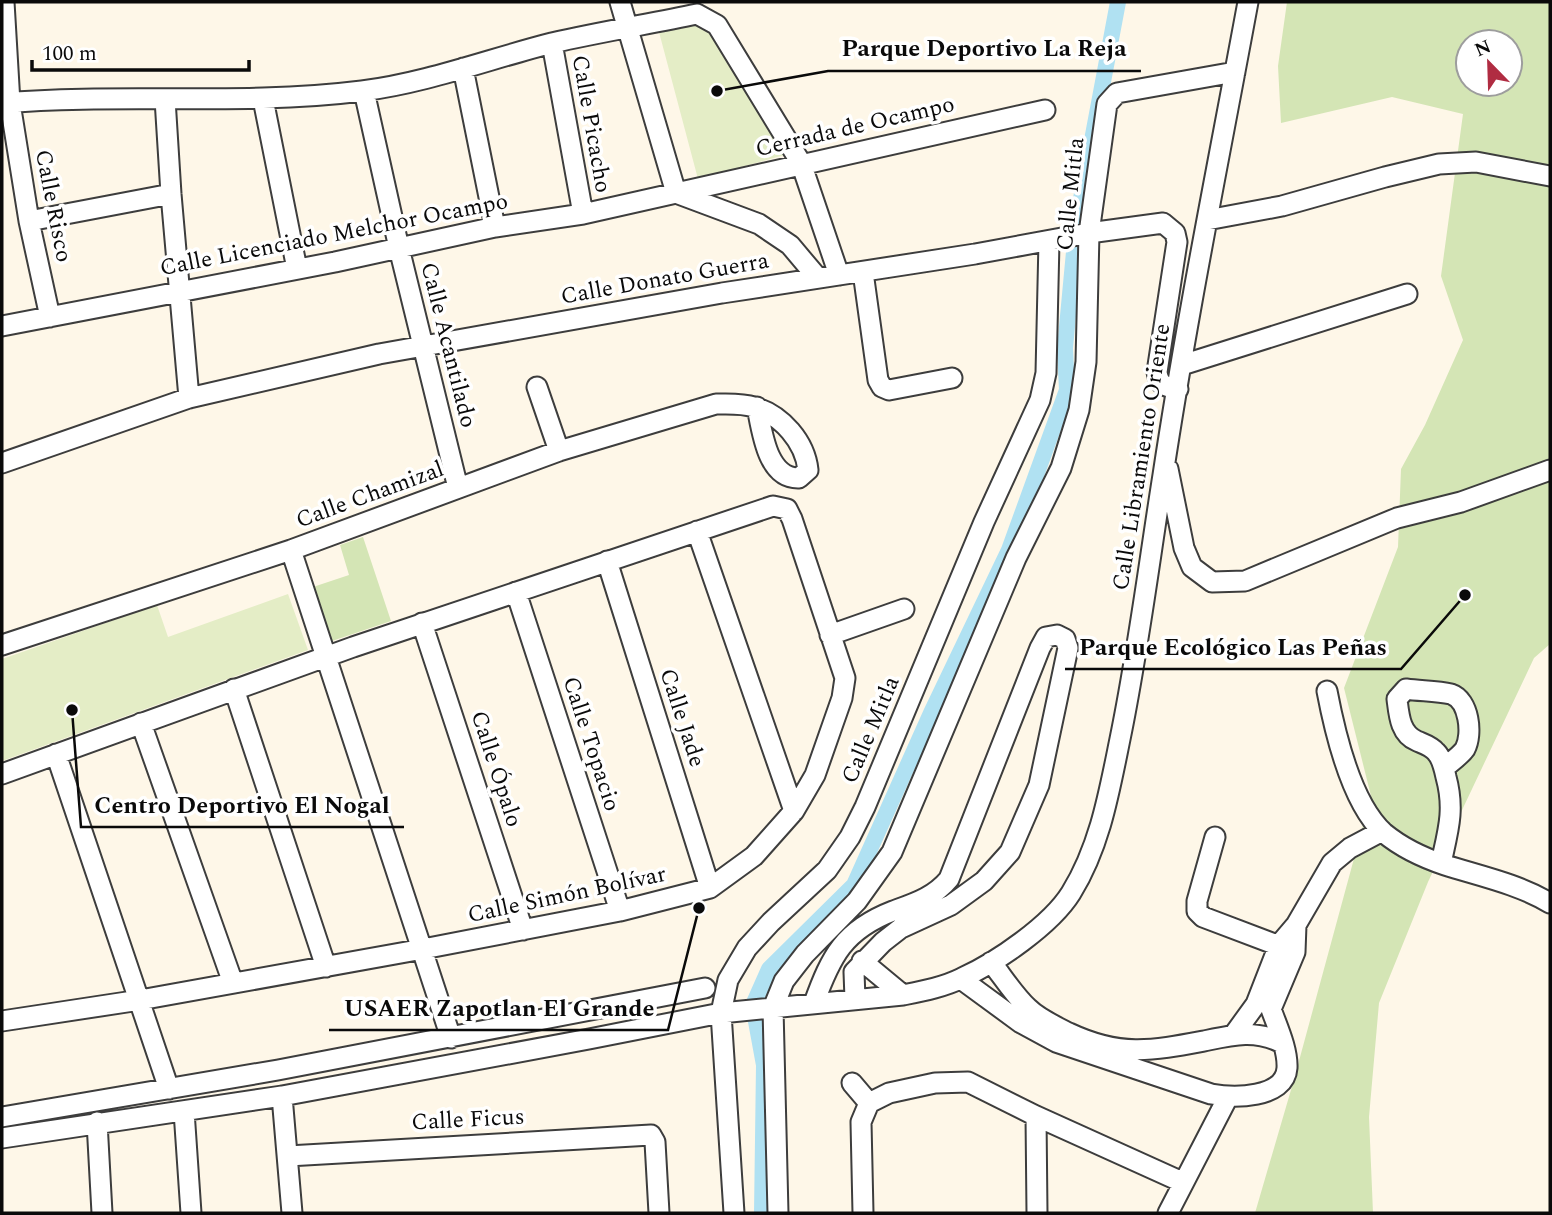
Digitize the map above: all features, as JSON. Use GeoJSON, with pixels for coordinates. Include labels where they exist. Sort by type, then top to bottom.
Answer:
{"type":"FeatureCollection","features":[{"type":"Feature","properties":{"kind":"street","name":"Calle Risco"},"geometry":{"type":"LineString","coordinates":[[4,2],[6,103],[50,317]]}},
{"type":"Feature","properties":{"kind":"street"},"geometry":{"type":"LineString","coordinates":[[620,2],[676,193],[759,224],[790,245],[817,277]]}},
{"type":"Feature","properties":{"kind":"street","name":"Calle Libramiento Oriente"},"geometry":{"type":"LineString","coordinates":[[10,1137],[282,1096],[727,1012],[903,995],[961,979],[991,962],[1047,922],[1070,895],[1093,848],[1105,811],[1127,704],[1166,456],[1248,2]]}},
{"type":"Feature","properties":{"kind":"street"},"geometry":{"type":"LineString","coordinates":[[6,103],[263,99],[364,91],[464,68],[552,43],[697,15],[717,25],[801,163],[839,275]]}},
{"type":"Feature","properties":{"kind":"street","name":"Calle Picacho"},"geometry":{"type":"LineString","coordinates":[[552,43],[583,214]]}},
{"type":"Feature","properties":{"kind":"street"},"geometry":{"type":"LineString","coordinates":[[464,68],[495,227]]}},
{"type":"Feature","properties":{"kind":"street","name":"Calle Mitla"},"geometry":{"type":"LineString","coordinates":[[734,1213],[728,979],[747,948],[827,870],[850,836],[984,522],[1021,444],[1040,400],[1068,237],[1107,104],[1117,93],[1235,72]]}},
{"type":"Feature","properties":{"kind":"street","name":"Calle Acantilado"},"geometry":{"type":"LineString","coordinates":[[364,91],[399,248],[458,488]]}},
{"type":"Feature","properties":{"kind":"street"},"geometry":{"type":"LineString","coordinates":[[165,99],[189,398]]}},
{"type":"Feature","properties":{"kind":"street"},"geometry":{"type":"LineString","coordinates":[[263,99],[297,268]]}},
{"type":"Feature","properties":{"kind":"street","name":"Cerrada de Ocampo"},"geometry":{"type":"LineString","coordinates":[[676,193],[1045,110]]}},
{"type":"Feature","properties":{"kind":"street"},"geometry":{"type":"LineString","coordinates":[[1207,220],[1282,206],[1439,164],[1476,162],[1550,176]]}},
{"type":"Feature","properties":{"kind":"street","name":"Calle Licenciado Melchor Ocampo"},"geometry":{"type":"LineString","coordinates":[[2,326],[495,227],[583,214],[676,193]]}},
{"type":"Feature","properties":{"kind":"street"},"geometry":{"type":"LineString","coordinates":[[29,221],[171,194]]}},
{"type":"Feature","properties":{"kind":"street","name":"Calle Donato Guerra"},"geometry":{"type":"LineString","coordinates":[[2,463],[189,398],[379,354],[817,277],[863,272],[1163,223],[1175,233],[1177,242],[1157,372],[1158,380],[1164,387],[1178,389]]}},
{"type":"Feature","properties":{"kind":"street","name":"Calle Mitla"},"geometry":{"type":"LineString","coordinates":[[767,1008],[805,954],[857,901],[892,852],[1016,558],[1061,468],[1079,410],[1086,362],[1068,237]]}},
{"type":"Feature","properties":{"kind":"street"},"geometry":{"type":"LineString","coordinates":[[863,272],[878,380],[882,387],[889,390],[952,379]]}},
{"type":"Feature","properties":{"kind":"street"},"geometry":{"type":"LineString","coordinates":[[1182,365],[1407,294]]}},
{"type":"Feature","properties":{"kind":"street"},"geometry":{"type":"LineString","coordinates":[[537,387],[559,451]]}},
{"type":"Feature","properties":{"kind":"street","name":"Calle Chamizal"},"geometry":{"type":"LineString","coordinates":[[2,645],[291,550],[559,451],[716,404],[757,407]]}},
{"type":"Feature","properties":{"kind":"street"},"geometry":{"type":"LineString","coordinates":[[1166,456],[1184,548],[1192,567],[1212,583],[1245,581],[1396,518],[1461,502],[1550,470]]}},
{"type":"Feature","properties":{"kind":"street","name":"Calle Simón Bolívar"},"geometry":{"type":"LineString","coordinates":[[2,1021],[140,1000],[423,950],[620,911],[710,888],[754,856],[794,811],[814,775],[842,698],[845,678],[787,509],[773,506],[698,531]]}},
{"type":"Feature","properties":{"kind":"street"},"geometry":{"type":"LineString","coordinates":[[2,774],[327,656],[698,531],[794,811]]}},
{"type":"Feature","properties":{"kind":"street"},"geometry":{"type":"LineString","coordinates":[[291,550],[451,1038]]}},
{"type":"Feature","properties":{"kind":"street","name":"Calle Jade"},"geometry":{"type":"LineString","coordinates":[[607,562],[710,888]]}},
{"type":"Feature","properties":{"kind":"street","name":"Calle Topacio"},"geometry":{"type":"LineString","coordinates":[[516,592],[620,911]]}},
{"type":"Feature","properties":{"kind":"street"},"geometry":{"type":"LineString","coordinates":[[830,635],[905,609]]}},
{"type":"Feature","properties":{"kind":"street","name":"Calle Ópalo"},"geometry":{"type":"LineString","coordinates":[[422,623],[523,930]]}},
{"type":"Feature","properties":{"kind":"street"},"geometry":{"type":"LineString","coordinates":[[814,1003],[827,967],[840,945],[859,928],[881,916],[937,893],[949,879],[1040,648],[1046,637],[1057,635],[1065,639],[1068,648],[1039,785],[1010,852],[984,881],[951,905],[901,929],[883,942],[858,967],[855,999]]}},
{"type":"Feature","properties":{"kind":"street"},"geometry":{"type":"LineString","coordinates":[[234,690],[326,967]]}},
{"type":"Feature","properties":{"kind":"street"},"geometry":{"type":"LineString","coordinates":[[1327,691],[1334,731],[1353,785],[1382,831],[1403,846],[1441,863],[1518,887],[1550,903]]}},
{"type":"Feature","properties":{"kind":"street"},"geometry":{"type":"LineString","coordinates":[[141,723],[233,984]]}},
{"type":"Feature","properties":{"kind":"street"},"geometry":{"type":"LineString","coordinates":[[56,754],[169,1090]]}},
{"type":"Feature","properties":{"kind":"street"},"geometry":{"type":"LineString","coordinates":[[1441,863],[1451,822],[1452,804],[1444,768]]}},
{"type":"Feature","properties":{"kind":"street"},"geometry":{"type":"LineString","coordinates":[[1235,1033],[1264,1006],[1296,925],[1332,863],[1357,844],[1382,831]]}},
{"type":"Feature","properties":{"kind":"street"},"geometry":{"type":"LineString","coordinates":[[1216,837],[1197,901],[1198,911],[1203,917],[1287,948]]}},
{"type":"Feature","properties":{"kind":"street"},"geometry":{"type":"LineString","coordinates":[[991,962],[1029,1009],[1054,1026],[1089,1042],[1125,1051],[1158,1050],[1235,1033],[1270,1037],[1282,1043]]}},
{"type":"Feature","properties":{"kind":"street"},"geometry":{"type":"LineString","coordinates":[[827,967],[858,967],[903,995]]}},
{"type":"Feature","properties":{"kind":"street"},"geometry":{"type":"LineString","coordinates":[[961,979],[1021,1023],[1056,1042],[1228,1097],[1251,1096],[1268,1091],[1280,1083],[1287,1073],[1288,1065],[1282,1043],[1264,1006]]}},
{"type":"Feature","properties":{"kind":"street"},"geometry":{"type":"LineString","coordinates":[[2,1117],[169,1090],[705,988]]}},
{"type":"Feature","properties":{"kind":"street"},"geometry":{"type":"LineString","coordinates":[[767,1008],[778,1213]]}},
{"type":"Feature","properties":{"kind":"street"},"geometry":{"type":"LineString","coordinates":[[863,1213],[861,1122],[869,1103],[889,1093],[935,1083],[968,1082],[1182,1182]]}},
{"type":"Feature","properties":{"kind":"street"},"geometry":{"type":"LineString","coordinates":[[852,1083],[869,1103]]}},
{"type":"Feature","properties":{"kind":"street"},"geometry":{"type":"LineString","coordinates":[[282,1096],[292,1213]]}},
{"type":"Feature","properties":{"kind":"street"},"geometry":{"type":"LineString","coordinates":[[1168,1213],[1228,1097]]}},
{"type":"Feature","properties":{"kind":"street"},"geometry":{"type":"LineString","coordinates":[[184,1111],[191,1213]]}},
{"type":"Feature","properties":{"kind":"street"},"geometry":{"type":"LineString","coordinates":[[1036,1116],[1037,1213]]}},
{"type":"Feature","properties":{"kind":"street"},"geometry":{"type":"LineString","coordinates":[[97,1122],[102,1213]]}},
{"type":"Feature","properties":{"kind":"street","name":"Calle Ficus"},"geometry":{"type":"LineString","coordinates":[[288,1156],[651,1135],[655,1142],[659,1213]]}},
{"type":"Feature","properties":{"kind":"street"},"geometry":{"type":"LineString","coordinates":[[2,1156],[10,1137]]}},
{"type":"Feature","properties":{"kind":"green space"},"geometry":{"type":"Polygon","coordinates":[[[1287,2],[1550,2],[1550,644],[1534,658],[1428,882],[1379,1003],[1369,1117],[1373,1213],[1255,1213],[1371,796],[1344,688],[1398,547],[1401,469],[1425,425],[1463,340],[1441,276],[1463,114],[1392,97],[1281,123],[1278,66],[1287,2]]]}},
{"type":"Feature","properties":{"kind":"green space"},"geometry":{"type":"Polygon","coordinates":[[[710,18],[799,151],[698,179],[659,32],[710,18]]]}},
{"type":"Feature","properties":{"kind":"green space"},"geometry":{"type":"Polygon","coordinates":[[[363,537],[391,621],[332,641],[313,587],[349,575],[340,545],[363,537]]]}},
{"type":"Feature","properties":{"kind":"green space"},"geometry":{"type":"Polygon","coordinates":[[[288,594],[308,650],[2,761],[2,659],[157,605],[168,637],[288,594]]]}},
{"type":"Feature","properties":{"kind":"waterway"},"geometry":{"type":"LineString","coordinates":[[762,1213],[764,1065],[753,1005],[769,969],[854,885],[931,713],[1009,550],[1067,390],[1065,348],[1077,220],[1118,2]]}},
{"type":"Feature","properties":{"kind":"place","name":"Parque Deportivo La Reja"},"geometry":{"type":"Point","coordinates":[717,91]}},
{"type":"Feature","properties":{"kind":"place","name":"Parque Ecológico Las Peñas"},"geometry":{"type":"Point","coordinates":[1465,595]}},
{"type":"Feature","properties":{"kind":"place","name":"Centro Deportivo El Nogal"},"geometry":{"type":"Point","coordinates":[72,710]}},
{"type":"Feature","properties":{"kind":"place","name":"USAER Zapotlan El Grande"},"geometry":{"type":"Point","coordinates":[699,908]}}]}
